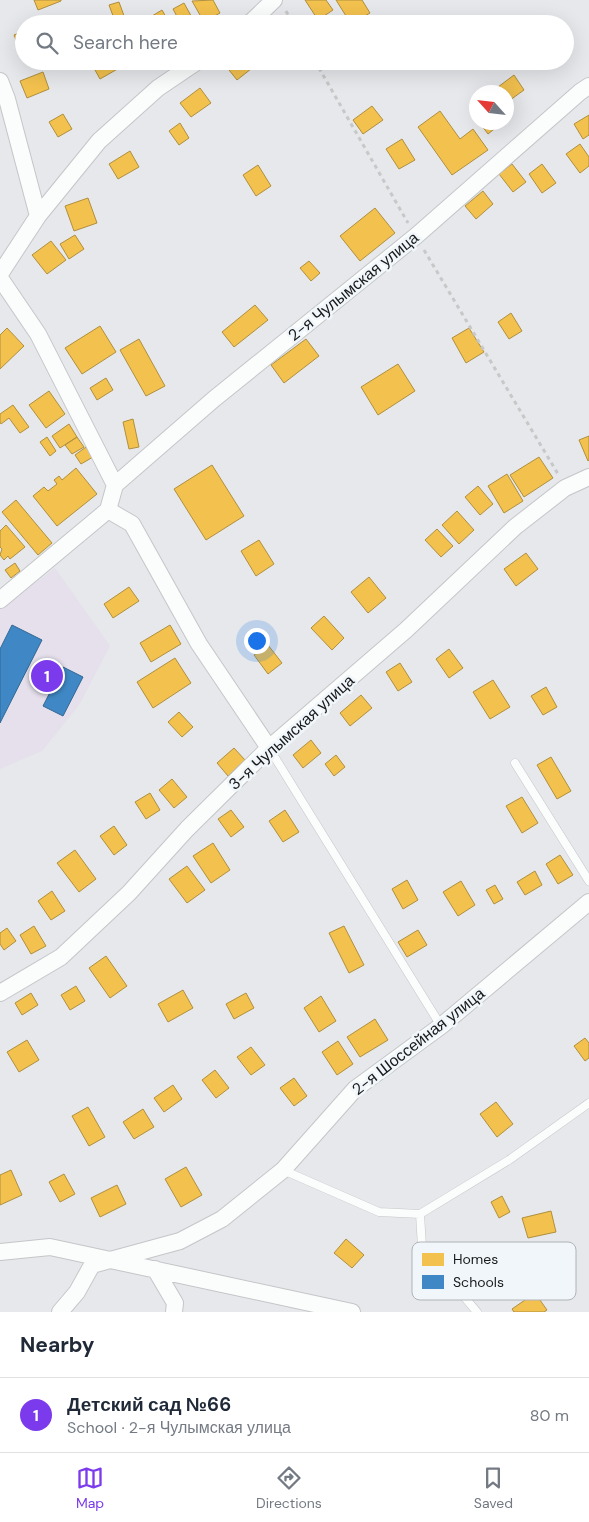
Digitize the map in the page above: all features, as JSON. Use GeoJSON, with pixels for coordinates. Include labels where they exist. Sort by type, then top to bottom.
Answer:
{"type":"FeatureCollection","features":[{"type":"Feature","properties":{"kind":"street"},"geometry":{"type":"LineString","coordinates":[[258,15],[274,0]]}},
{"type":"Feature","properties":{"kind":"street"},"geometry":{"type":"LineString","coordinates":[[0,600],[108,510],[116,485],[38,334],[0,276],[38,216],[100,141],[158,88],[185,70]]}},
{"type":"Feature","properties":{"kind":"street"},"geometry":{"type":"LineString","coordinates":[[0,81],[8,99],[38,216]]}},
{"type":"Feature","properties":{"kind":"street","name":"2-я Чулымская улица"},"geometry":{"type":"LineString","coordinates":[[116,485],[214,399],[416,236],[589,86]]}},
{"type":"Feature","properties":{"kind":"street","name":"3-я Чулымская улица"},"geometry":{"type":"LineString","coordinates":[[0,993],[62,957],[129,893],[187,829],[269,748],[406,630],[515,527],[565,488],[589,477]]}},
{"type":"Feature","properties":{"kind":"street"},"geometry":{"type":"LineString","coordinates":[[108,510],[132,524],[199,644],[269,748]]}},
{"type":"Feature","properties":{"kind":"street","name":"2-я Шоссейная улица"},"geometry":{"type":"LineString","coordinates":[[60,1312],[78,1292],[92,1266],[180,1241],[222,1219],[283,1170],[355,1089],[441,1026],[589,902]]}},
{"type":"Feature","properties":{"kind":"street"},"geometry":{"type":"LineString","coordinates":[[0,1252],[50,1247],[352,1312]]}},
{"type":"Feature","properties":{"kind":"street"},"geometry":{"type":"LineString","coordinates":[[155,1269],[175,1303],[174,1312]]}},
{"type":"Feature","properties":{"kind":"lane"},"geometry":{"type":"LineString","coordinates":[[269,748],[441,1026]]}},
{"type":"Feature","properties":{"kind":"lane"},"geometry":{"type":"LineString","coordinates":[[515,763],[589,881]]}},
{"type":"Feature","properties":{"kind":"lane"},"geometry":{"type":"LineString","coordinates":[[283,1170],[379,1212],[420,1214],[509,1160],[589,1103]]}},
{"type":"Feature","properties":{"kind":"lane"},"geometry":{"type":"LineString","coordinates":[[420,1214],[422,1242]]}},
{"type":"Feature","properties":{"kind":"lane"},"geometry":{"type":"LineString","coordinates":[[467,1300],[477,1312]]}},
{"type":"Feature","properties":{"kind":"path"},"geometry":{"type":"LineString","coordinates":[[320,70],[565,488]]}},
{"type":"Feature","properties":{"kind":"shaded area"},"geometry":{"type":"Polygon","coordinates":[[[55,568],[110,646],[79,705],[42,751],[0,769],[0,609],[55,568]]]}},
{"type":"Feature","properties":{"kind":"building: Homes"},"geometry":{"type":"Polygon","coordinates":[[[34,0],[61,0],[61,1],[38,10],[34,0]]]}},
{"type":"Feature","properties":{"kind":"building: Homes"},"geometry":{"type":"Polygon","coordinates":[[[213,0],[220,13],[216,15],[200,15],[192,1],[213,0]]]}},
{"type":"Feature","properties":{"kind":"building: Homes"},"geometry":{"type":"Polygon","coordinates":[[[305,0],[326,0],[333,10],[326,15],[315,15],[305,0]]]}},
{"type":"Feature","properties":{"kind":"building: Homes"},"geometry":{"type":"Polygon","coordinates":[[[336,0],[362,0],[370,13],[367,15],[345,15],[336,0]]]}},
{"type":"Feature","properties":{"kind":"building: Homes"},"geometry":{"type":"Polygon","coordinates":[[[119,2],[124,15],[113,15],[109,5],[119,2]]]}},
{"type":"Feature","properties":{"kind":"building: Homes"},"geometry":{"type":"Polygon","coordinates":[[[184,3],[191,15],[176,15],[173,9],[184,3]]]}},
{"type":"Feature","properties":{"kind":"building: Homes"},"geometry":{"type":"Polygon","coordinates":[[[162,10],[165,15],[154,15],[162,10]]]}},
{"type":"Feature","properties":{"kind":"building: Homes"},"geometry":{"type":"Polygon","coordinates":[[[95,70],[116,70],[100,79],[95,70]]]}},
{"type":"Feature","properties":{"kind":"building: Homes"},"geometry":{"type":"Polygon","coordinates":[[[229,70],[250,70],[237,80],[229,70]]]}},
{"type":"Feature","properties":{"kind":"building: Homes"},"geometry":{"type":"Polygon","coordinates":[[[43,72],[49,89],[27,98],[20,81],[43,72]]]}},
{"type":"Feature","properties":{"kind":"building: Homes"},"geometry":{"type":"Polygon","coordinates":[[[514,75],[524,90],[514,97],[514,85],[501,85],[514,75]]]}},
{"type":"Feature","properties":{"kind":"building: Homes"},"geometry":{"type":"Polygon","coordinates":[[[200,88],[211,103],[191,117],[180,103],[200,88]]]}},
{"type":"Feature","properties":{"kind":"building: Homes"},"geometry":{"type":"Polygon","coordinates":[[[372,106],[383,120],[363,134],[353,120],[372,106]]]}},
{"type":"Feature","properties":{"kind":"building: Homes"},"geometry":{"type":"Polygon","coordinates":[[[440,111],[460,139],[474,130],[488,150],[452,175],[418,127],[440,111]]]}},
{"type":"Feature","properties":{"kind":"building: Homes"},"geometry":{"type":"Polygon","coordinates":[[[63,114],[72,129],[58,137],[49,122],[63,114]]]}},
{"type":"Feature","properties":{"kind":"building: Homes"},"geometry":{"type":"Polygon","coordinates":[[[589,115],[589,135],[583,139],[574,124],[589,115]]]}},
{"type":"Feature","properties":{"kind":"building: Homes"},"geometry":{"type":"Polygon","coordinates":[[[180,123],[189,138],[179,145],[169,131],[180,123]]]}},
{"type":"Feature","properties":{"kind":"building: Homes"},"geometry":{"type":"Polygon","coordinates":[[[485,130],[493,130],[488,134],[485,130]]]}},
{"type":"Feature","properties":{"kind":"building: Homes"},"geometry":{"type":"Polygon","coordinates":[[[402,139],[415,160],[399,169],[386,149],[402,139]]]}},
{"type":"Feature","properties":{"kind":"building: Homes"},"geometry":{"type":"Polygon","coordinates":[[[580,144],[589,157],[589,166],[580,173],[566,154],[580,144]]]}},
{"type":"Feature","properties":{"kind":"building: Homes"},"geometry":{"type":"Polygon","coordinates":[[[130,151],[139,167],[118,179],[109,164],[130,151]]]}},
{"type":"Feature","properties":{"kind":"building: Homes"},"geometry":{"type":"Polygon","coordinates":[[[512,164],[526,182],[513,192],[499,174],[512,164]]]}},
{"type":"Feature","properties":{"kind":"building: Homes"},"geometry":{"type":"Polygon","coordinates":[[[542,164],[556,183],[542,193],[529,174],[542,164]]]}},
{"type":"Feature","properties":{"kind":"building: Homes"},"geometry":{"type":"Polygon","coordinates":[[[258,165],[271,186],[256,196],[243,175],[258,165]]]}},
{"type":"Feature","properties":{"kind":"building: Homes"},"geometry":{"type":"Polygon","coordinates":[[[483,191],[493,204],[476,219],[465,206],[483,191]]]}},
{"type":"Feature","properties":{"kind":"building: Homes"},"geometry":{"type":"Polygon","coordinates":[[[88,198],[97,223],[74,231],[65,206],[88,198]]]}},
{"type":"Feature","properties":{"kind":"building: Homes"},"geometry":{"type":"Polygon","coordinates":[[[375,208],[395,233],[360,261],[340,236],[375,208]]]}},
{"type":"Feature","properties":{"kind":"building: Homes"},"geometry":{"type":"Polygon","coordinates":[[[75,235],[84,249],[69,259],[60,244],[75,235]]]}},
{"type":"Feature","properties":{"kind":"building: Homes"},"geometry":{"type":"Polygon","coordinates":[[[51,241],[66,260],[47,274],[32,255],[51,241]]]}},
{"type":"Feature","properties":{"kind":"building: Homes"},"geometry":{"type":"Polygon","coordinates":[[[309,261],[320,273],[311,281],[300,268],[309,261]]]}},
{"type":"Feature","properties":{"kind":"building: Homes"},"geometry":{"type":"Polygon","coordinates":[[[255,305],[268,320],[234,347],[222,332],[255,305]]]}},
{"type":"Feature","properties":{"kind":"building: Homes"},"geometry":{"type":"Polygon","coordinates":[[[511,313],[522,331],[509,339],[498,322],[511,313]]]}},
{"type":"Feature","properties":{"kind":"building: Homes"},"geometry":{"type":"Polygon","coordinates":[[[100,326],[116,352],[82,374],[65,348],[100,326]]]}},
{"type":"Feature","properties":{"kind":"building: Homes"},"geometry":{"type":"Polygon","coordinates":[[[7,328],[24,346],[0,369],[0,335],[7,328]]]}},
{"type":"Feature","properties":{"kind":"building: Homes"},"geometry":{"type":"Polygon","coordinates":[[[469,328],[484,352],[466,363],[452,338],[469,328]]]}},
{"type":"Feature","properties":{"kind":"building: Homes"},"geometry":{"type":"Polygon","coordinates":[[[139,339],[165,386],[146,396],[120,350],[139,339]]]}},
{"type":"Feature","properties":{"kind":"building: Homes"},"geometry":{"type":"Polygon","coordinates":[[[306,339],[319,356],[284,383],[271,365],[306,339]]]}},
{"type":"Feature","properties":{"kind":"building: Homes"},"geometry":{"type":"Polygon","coordinates":[[[398,364],[415,391],[378,415],[361,387],[398,364]]]}},
{"type":"Feature","properties":{"kind":"building: Homes"},"geometry":{"type":"Polygon","coordinates":[[[106,378],[113,390],[97,400],[90,388],[106,378]]]}},
{"type":"Feature","properties":{"kind":"building: Homes"},"geometry":{"type":"Polygon","coordinates":[[[49,391],[65,414],[46,428],[29,405],[49,391]]]}},
{"type":"Feature","properties":{"kind":"building: Homes"},"geometry":{"type":"Polygon","coordinates":[[[13,405],[29,427],[20,433],[9,418],[1,424],[0,422],[0,414],[13,405]]]}},
{"type":"Feature","properties":{"kind":"building: Homes"},"geometry":{"type":"Polygon","coordinates":[[[133,419],[139,447],[129,449],[123,422],[133,419]]]}},
{"type":"Feature","properties":{"kind":"building: Homes"},"geometry":{"type":"Polygon","coordinates":[[[69,424],[77,437],[60,448],[52,436],[69,424]]]}},
{"type":"Feature","properties":{"kind":"building: Homes"},"geometry":{"type":"Polygon","coordinates":[[[589,436],[589,460],[588,461],[579,440],[589,436]]]}},
{"type":"Feature","properties":{"kind":"building: Homes"},"geometry":{"type":"Polygon","coordinates":[[[47,437],[56,451],[50,456],[40,442],[47,437]]]}},
{"type":"Feature","properties":{"kind":"building: Homes"},"geometry":{"type":"Polygon","coordinates":[[[77,437],[84,447],[72,454],[65,445],[77,437]]]}},
{"type":"Feature","properties":{"kind":"building: Homes"},"geometry":{"type":"Polygon","coordinates":[[[86,447],[93,457],[81,464],[75,455],[86,447]]]}},
{"type":"Feature","properties":{"kind":"building: Homes"},"geometry":{"type":"Polygon","coordinates":[[[539,457],[553,478],[524,497],[510,475],[539,457]]]}},
{"type":"Feature","properties":{"kind":"building: Homes"},"geometry":{"type":"Polygon","coordinates":[[[212,465],[244,516],[206,540],[174,489],[212,465]]]}},
{"type":"Feature","properties":{"kind":"building: Homes"},"geometry":{"type":"Polygon","coordinates":[[[76,468],[97,494],[57,526],[33,496],[44,487],[48,491],[57,484],[54,480],[59,476],[62,480],[76,468]]]}},
{"type":"Feature","properties":{"kind":"building: Homes"},"geometry":{"type":"Polygon","coordinates":[[[507,474],[523,501],[504,513],[488,486],[507,474]]]}},
{"type":"Feature","properties":{"kind":"building: Homes"},"geometry":{"type":"Polygon","coordinates":[[[478,486],[493,504],[480,515],[465,497],[478,486]]]}},
{"type":"Feature","properties":{"kind":"building: Homes"},"geometry":{"type":"Polygon","coordinates":[[[16,500],[52,543],[38,555],[2,512],[16,500]]]}},
{"type":"Feature","properties":{"kind":"building: Homes"},"geometry":{"type":"Polygon","coordinates":[[[457,511],[474,530],[459,544],[442,525],[457,511]]]}},
{"type":"Feature","properties":{"kind":"building: Homes"},"geometry":{"type":"Polygon","coordinates":[[[6,525],[25,547],[10,559],[8,556],[4,560],[0,555],[2,549],[0,547],[0,531],[6,525]]]}},
{"type":"Feature","properties":{"kind":"building: Homes"},"geometry":{"type":"Polygon","coordinates":[[[437,529],[453,546],[441,557],[425,540],[437,529]]]}},
{"type":"Feature","properties":{"kind":"building: Homes"},"geometry":{"type":"Polygon","coordinates":[[[259,540],[274,564],[256,576],[241,551],[259,540]]]}},
{"type":"Feature","properties":{"kind":"building: Homes"},"geometry":{"type":"Polygon","coordinates":[[[526,553],[538,569],[516,586],[504,569],[526,553]]]}},
{"type":"Feature","properties":{"kind":"building: Homes"},"geometry":{"type":"Polygon","coordinates":[[[15,563],[20,571],[11,578],[5,570],[15,563]]]}},
{"type":"Feature","properties":{"kind":"building: Homes"},"geometry":{"type":"Polygon","coordinates":[[[369,577],[386,598],[368,613],[351,592],[369,577]]]}},
{"type":"Feature","properties":{"kind":"building: Homes"},"geometry":{"type":"Polygon","coordinates":[[[129,587],[139,601],[113,618],[104,604],[129,587]]]}},
{"type":"Feature","properties":{"kind":"building: Homes"},"geometry":{"type":"Polygon","coordinates":[[[324,616],[344,638],[332,650],[311,628],[324,616]]]}},
{"type":"Feature","properties":{"kind":"building: Homes"},"geometry":{"type":"Polygon","coordinates":[[[170,625],[181,644],[151,662],[140,643],[170,625]]]}},
{"type":"Feature","properties":{"kind":"building: Homes"},"geometry":{"type":"Polygon","coordinates":[[[268,645],[282,663],[268,674],[254,655],[268,645]]]}},
{"type":"Feature","properties":{"kind":"building: Homes"},"geometry":{"type":"Polygon","coordinates":[[[449,649],[463,668],[449,678],[436,659],[449,649]]]}},
{"type":"Feature","properties":{"kind":"building: Homes"},"geometry":{"type":"Polygon","coordinates":[[[175,658],[191,683],[153,708],[137,682],[175,658]]]}},
{"type":"Feature","properties":{"kind":"building: Homes"},"geometry":{"type":"Polygon","coordinates":[[[400,663],[412,682],[398,691],[386,672],[400,663]]]}},
{"type":"Feature","properties":{"kind":"building: Homes"},"geometry":{"type":"Polygon","coordinates":[[[493,680],[510,707],[490,719],[473,692],[493,680]]]}},
{"type":"Feature","properties":{"kind":"building: Homes"},"geometry":{"type":"Polygon","coordinates":[[[546,687],[557,707],[543,715],[531,696],[546,687]]]}},
{"type":"Feature","properties":{"kind":"building: Homes"},"geometry":{"type":"Polygon","coordinates":[[[361,695],[372,708],[350,726],[340,713],[361,695]]]}},
{"type":"Feature","properties":{"kind":"building: Homes"},"geometry":{"type":"Polygon","coordinates":[[[179,712],[193,727],[182,737],[168,722],[179,712]]]}},
{"type":"Feature","properties":{"kind":"building: Homes"},"geometry":{"type":"Polygon","coordinates":[[[311,740],[321,753],[303,768],[293,755],[311,740]]]}},
{"type":"Feature","properties":{"kind":"building: Homes"},"geometry":{"type":"Polygon","coordinates":[[[234,748],[245,760],[228,776],[217,763],[234,748]]]}},
{"type":"Feature","properties":{"kind":"building: Homes"},"geometry":{"type":"Polygon","coordinates":[[[336,755],[345,767],[334,776],[325,764],[336,755]]]}},
{"type":"Feature","properties":{"kind":"building: Homes"},"geometry":{"type":"Polygon","coordinates":[[[551,757],[571,791],[557,799],[537,765],[551,757]]]}},
{"type":"Feature","properties":{"kind":"building: Homes"},"geometry":{"type":"Polygon","coordinates":[[[172,779],[187,797],[174,808],[159,790],[172,779]]]}},
{"type":"Feature","properties":{"kind":"building: Homes"},"geometry":{"type":"Polygon","coordinates":[[[150,793],[160,810],[146,819],[135,802],[150,793]]]}},
{"type":"Feature","properties":{"kind":"building: Homes"},"geometry":{"type":"Polygon","coordinates":[[[522,797],[538,823],[522,833],[506,806],[522,797]]]}},
{"type":"Feature","properties":{"kind":"building: Homes"},"geometry":{"type":"Polygon","coordinates":[[[231,810],[244,827],[231,837],[218,819],[231,810]]]}},
{"type":"Feature","properties":{"kind":"building: Homes"},"geometry":{"type":"Polygon","coordinates":[[[285,810],[299,832],[283,842],[269,821],[285,810]]]}},
{"type":"Feature","properties":{"kind":"building: Homes"},"geometry":{"type":"Polygon","coordinates":[[[114,826],[127,845],[114,855],[100,836],[114,826]]]}},
{"type":"Feature","properties":{"kind":"building: Homes"},"geometry":{"type":"Polygon","coordinates":[[[213,843],[230,870],[211,883],[193,856],[213,843]]]}},
{"type":"Feature","properties":{"kind":"building: Homes"},"geometry":{"type":"Polygon","coordinates":[[[75,850],[96,879],[79,892],[57,863],[75,850]]]}},
{"type":"Feature","properties":{"kind":"building: Homes"},"geometry":{"type":"Polygon","coordinates":[[[560,855],[573,875],[558,884],[546,864],[560,855]]]}},
{"type":"Feature","properties":{"kind":"building: Homes"},"geometry":{"type":"Polygon","coordinates":[[[187,866],[205,890],[187,903],[169,879],[187,866]]]}},
{"type":"Feature","properties":{"kind":"building: Homes"},"geometry":{"type":"Polygon","coordinates":[[[535,871],[542,885],[525,895],[517,882],[535,871]]]}},
{"type":"Feature","properties":{"kind":"building: Homes"},"geometry":{"type":"Polygon","coordinates":[[[407,880],[418,900],[403,909],[392,889],[407,880]]]}},
{"type":"Feature","properties":{"kind":"building: Homes"},"geometry":{"type":"Polygon","coordinates":[[[461,881],[475,905],[458,916],[443,892],[461,881]]]}},
{"type":"Feature","properties":{"kind":"building: Homes"},"geometry":{"type":"Polygon","coordinates":[[[495,885],[503,899],[494,904],[486,890],[495,885]]]}},
{"type":"Feature","properties":{"kind":"building: Homes"},"geometry":{"type":"Polygon","coordinates":[[[52,891],[65,911],[51,920],[38,901],[52,891]]]}},
{"type":"Feature","properties":{"kind":"building: Homes"},"geometry":{"type":"Polygon","coordinates":[[[34,926],[46,946],[31,954],[20,935],[34,926]]]}},
{"type":"Feature","properties":{"kind":"building: Homes"},"geometry":{"type":"Polygon","coordinates":[[[344,926],[364,965],[349,973],[329,933],[344,926]]]}},
{"type":"Feature","properties":{"kind":"building: Homes"},"geometry":{"type":"Polygon","coordinates":[[[7,928],[16,941],[4,950],[0,944],[0,933],[7,928]]]}},
{"type":"Feature","properties":{"kind":"building: Homes"},"geometry":{"type":"Polygon","coordinates":[[[418,930],[427,945],[407,957],[398,942],[418,930]]]}},
{"type":"Feature","properties":{"kind":"building: Homes"},"geometry":{"type":"Polygon","coordinates":[[[106,956],[127,986],[110,998],[89,968],[106,956]]]}},
{"type":"Feature","properties":{"kind":"building: Homes"},"geometry":{"type":"Polygon","coordinates":[[[76,986],[85,1001],[70,1010],[61,995],[76,986]]]}},
{"type":"Feature","properties":{"kind":"building: Homes"},"geometry":{"type":"Polygon","coordinates":[[[183,990],[193,1008],[168,1022],[158,1004],[183,990]]]}},
{"type":"Feature","properties":{"kind":"building: Homes"},"geometry":{"type":"Polygon","coordinates":[[[31,993],[38,1005],[22,1015],[15,1003],[31,993]]]}},
{"type":"Feature","properties":{"kind":"building: Homes"},"geometry":{"type":"Polygon","coordinates":[[[246,993],[254,1008],[234,1019],[226,1004],[246,993]]]}},
{"type":"Feature","properties":{"kind":"building: Homes"},"geometry":{"type":"Polygon","coordinates":[[[321,996],[336,1021],[319,1032],[304,1008],[321,996]]]}},
{"type":"Feature","properties":{"kind":"building: Homes"},"geometry":{"type":"Polygon","coordinates":[[[375,1019],[388,1040],[360,1057],[347,1037],[375,1019]]]}},
{"type":"Feature","properties":{"kind":"building: Homes"},"geometry":{"type":"Polygon","coordinates":[[[585,1038],[589,1043],[589,1058],[585,1061],[574,1046],[585,1038]]]}},
{"type":"Feature","properties":{"kind":"building: Homes"},"geometry":{"type":"Polygon","coordinates":[[[27,1040],[39,1060],[19,1072],[7,1052],[27,1040]]]}},
{"type":"Feature","properties":{"kind":"building: Homes"},"geometry":{"type":"Polygon","coordinates":[[[338,1041],[353,1064],[337,1075],[322,1052],[338,1041]]]}},
{"type":"Feature","properties":{"kind":"building: Homes"},"geometry":{"type":"Polygon","coordinates":[[[251,1047],[265,1065],[251,1075],[237,1057],[251,1047]]]}},
{"type":"Feature","properties":{"kind":"building: Homes"},"geometry":{"type":"Polygon","coordinates":[[[215,1070],[229,1088],[216,1098],[202,1080],[215,1070]]]}},
{"type":"Feature","properties":{"kind":"building: Homes"},"geometry":{"type":"Polygon","coordinates":[[[294,1078],[307,1096],[294,1106],[280,1088],[294,1078]]]}},
{"type":"Feature","properties":{"kind":"building: Homes"},"geometry":{"type":"Polygon","coordinates":[[[173,1085],[182,1099],[164,1112],[154,1098],[173,1085]]]}},
{"type":"Feature","properties":{"kind":"building: Homes"},"geometry":{"type":"Polygon","coordinates":[[[496,1102],[513,1124],[497,1137],[480,1114],[496,1102]]]}},
{"type":"Feature","properties":{"kind":"building: Homes"},"geometry":{"type":"Polygon","coordinates":[[[88,1107],[105,1137],[89,1146],[72,1116],[88,1107]]]}},
{"type":"Feature","properties":{"kind":"building: Homes"},"geometry":{"type":"Polygon","coordinates":[[[143,1109],[154,1127],[134,1139],[123,1122],[143,1109]]]}},
{"type":"Feature","properties":{"kind":"building: Homes"},"geometry":{"type":"Polygon","coordinates":[[[186,1167],[202,1195],[181,1207],[165,1179],[186,1167]]]}},
{"type":"Feature","properties":{"kind":"building: Homes"},"geometry":{"type":"Polygon","coordinates":[[[11,1170],[22,1195],[0,1205],[0,1175],[11,1170]]]}},
{"type":"Feature","properties":{"kind":"building: Homes"},"geometry":{"type":"Polygon","coordinates":[[[64,1174],[75,1194],[60,1202],[49,1182],[64,1174]]]}},
{"type":"Feature","properties":{"kind":"building: Homes"},"geometry":{"type":"Polygon","coordinates":[[[117,1185],[126,1204],[100,1217],[91,1198],[117,1185]]]}},
{"type":"Feature","properties":{"kind":"building: Homes"},"geometry":{"type":"Polygon","coordinates":[[[502,1196],[510,1212],[499,1218],[491,1202],[502,1196]]]}},
{"type":"Feature","properties":{"kind":"building: Homes"},"geometry":{"type":"Polygon","coordinates":[[[551,1211],[556,1232],[528,1238],[522,1218],[551,1211]]]}},
{"type":"Feature","properties":{"kind":"building: Homes"},"geometry":{"type":"Polygon","coordinates":[[[346,1239],[364,1255],[352,1268],[334,1253],[346,1239]]]}},
{"type":"Feature","properties":{"kind":"building: Homes"},"geometry":{"type":"Polygon","coordinates":[[[525,1300],[540,1300],[547,1310],[544,1312],[514,1312],[512,1309],[525,1300]]]}},
{"type":"Feature","properties":{"kind":"building: Schools"},"geometry":{"type":"Polygon","coordinates":[[[12,625],[42,640],[0,723],[0,649],[12,625]]]}},
{"type":"Feature","properties":{"kind":"building: Schools"},"geometry":{"type":"Polygon","coordinates":[[[63,667],[83,677],[63,716],[43,706],[63,667]]]}},
{"type":"Feature","properties":{"kind":"place","name":"Детский сад №66"},"geometry":{"type":"Point","coordinates":[47,676]}}]}
